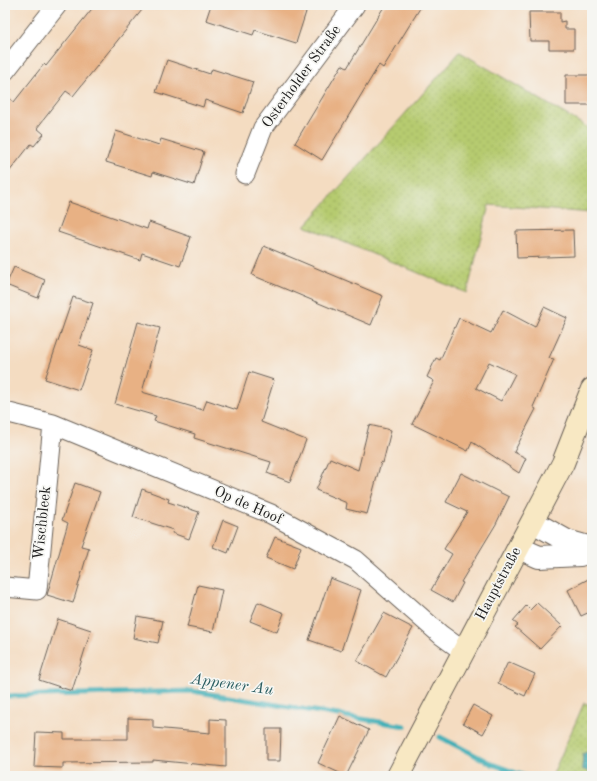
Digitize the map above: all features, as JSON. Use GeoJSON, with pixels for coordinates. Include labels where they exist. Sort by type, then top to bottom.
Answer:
{"type":"FeatureCollection","features":[{"type":"Feature","properties":{"kind":"main road","name":"Hauptstraße"},"geometry":{"type":"LineString","coordinates":[[398,776],[563,463],[592,389]]}},
{"type":"Feature","properties":{"kind":"street"},"geometry":{"type":"LineString","coordinates":[[5,71],[57,5]]}},
{"type":"Feature","properties":{"kind":"street","name":"Osterholder Straße"},"geometry":{"type":"LineString","coordinates":[[245,174],[263,128],[355,5]]}},
{"type":"Feature","properties":{"kind":"street","name":"Op de Hoof"},"geometry":{"type":"LineString","coordinates":[[5,412],[53,424],[271,514],[356,560],[441,635],[463,651]]}},
{"type":"Feature","properties":{"kind":"street","name":"Wischbleek"},"geometry":{"type":"LineString","coordinates":[[5,587],[36,590],[53,424]]}},
{"type":"Feature","properties":{"kind":"street"},"geometry":{"type":"LineString","coordinates":[[533,522],[567,541],[592,549]]}},
{"type":"Feature","properties":{"kind":"street"},"geometry":{"type":"LineString","coordinates":[[519,548],[539,557],[580,555],[592,549]]}},
{"type":"Feature","properties":{"kind":"green space"},"geometry":{"type":"Polygon","coordinates":[[[460,52],[592,130],[592,213],[489,205],[467,293],[305,226],[460,52]]]}},
{"type":"Feature","properties":{"kind":"green space"},"geometry":{"type":"Polygon","coordinates":[[[584,703],[592,705],[592,750],[583,754],[582,769],[592,773],[592,776],[552,776],[584,703]]]}},
{"type":"Feature","properties":{"kind":"water"},"geometry":{"type":"Polygon","coordinates":[[[592,750],[592,773],[582,769],[583,754],[592,750]]]}},
{"type":"Feature","properties":{"kind":"building"},"geometry":{"type":"Polygon","coordinates":[[[95,5],[135,5],[142,10],[73,96],[66,91],[37,128],[44,134],[34,146],[31,144],[5,177],[5,95],[14,102],[44,64],[46,66],[95,5]]]}},
{"type":"Feature","properties":{"kind":"building"},"geometry":{"type":"Polygon","coordinates":[[[211,5],[283,5],[306,12],[296,43],[255,30],[253,35],[206,20],[211,5]]]}},
{"type":"Feature","properties":{"kind":"building"},"geometry":{"type":"Polygon","coordinates":[[[385,5],[422,5],[383,68],[379,65],[322,160],[295,143],[342,65],[347,68],[385,5]]]}},
{"type":"Feature","properties":{"kind":"building"},"geometry":{"type":"Polygon","coordinates":[[[529,12],[560,12],[560,22],[565,21],[565,29],[574,29],[574,49],[549,49],[549,41],[530,41],[529,12]]]}},
{"type":"Feature","properties":{"kind":"building"},"geometry":{"type":"Polygon","coordinates":[[[167,60],[210,74],[212,69],[253,82],[243,113],[205,100],[203,107],[156,92],[167,60]]]}},
{"type":"Feature","properties":{"kind":"building"},"geometry":{"type":"Polygon","coordinates":[[[566,75],[592,75],[592,105],[566,105],[566,75]]]}},
{"type":"Feature","properties":{"kind":"building"},"geometry":{"type":"Polygon","coordinates":[[[116,131],[159,145],[161,139],[204,152],[194,185],[153,172],[152,176],[106,162],[116,131]]]}},
{"type":"Feature","properties":{"kind":"building"},"geometry":{"type":"Polygon","coordinates":[[[69,202],[147,229],[149,222],[191,237],[180,266],[142,253],[140,260],[58,232],[69,202]]]}},
{"type":"Feature","properties":{"kind":"building"},"geometry":{"type":"Polygon","coordinates":[[[573,230],[574,256],[517,258],[516,231],[573,230]]]}},
{"type":"Feature","properties":{"kind":"building"},"geometry":{"type":"Polygon","coordinates":[[[264,246],[383,296],[371,325],[252,275],[264,246]]]}},
{"type":"Feature","properties":{"kind":"building"},"geometry":{"type":"Polygon","coordinates":[[[14,267],[45,280],[38,298],[6,285],[14,267]]]}},
{"type":"Feature","properties":{"kind":"building"},"geometry":{"type":"Polygon","coordinates":[[[73,297],[93,303],[79,345],[93,350],[79,390],[45,379],[73,297]]]}},
{"type":"Feature","properties":{"kind":"building"},"geometry":{"type":"Polygon","coordinates":[[[544,307],[567,318],[549,358],[554,359],[533,407],[536,409],[514,452],[526,458],[519,473],[472,442],[468,451],[412,424],[434,381],[427,377],[436,358],[440,360],[459,318],[491,333],[503,310],[535,327],[544,307]],[[489,362],[476,388],[501,401],[515,374],[489,362]]]}},
{"type":"Feature","properties":{"kind":"building"},"geometry":{"type":"Polygon","coordinates":[[[138,322],[160,328],[142,392],[203,410],[207,400],[237,410],[249,372],[274,380],[261,422],[306,440],[290,482],[267,473],[271,462],[194,438],[195,434],[154,421],[156,416],[115,404],[138,322]]]}},
{"type":"Feature","properties":{"kind":"building"},"geometry":{"type":"Polygon","coordinates":[[[369,425],[391,430],[383,463],[381,462],[367,514],[346,509],[347,503],[316,490],[330,458],[358,470],[369,425]]]}},
{"type":"Feature","properties":{"kind":"building"},"geometry":{"type":"Polygon","coordinates":[[[461,473],[509,497],[496,524],[461,582],[463,583],[453,602],[431,590],[452,554],[444,549],[467,512],[446,502],[461,473]]]}},
{"type":"Feature","properties":{"kind":"building"},"geometry":{"type":"Polygon","coordinates":[[[75,483],[100,492],[81,546],[89,548],[73,603],[47,595],[68,523],[62,520],[75,483]]]}},
{"type":"Feature","properties":{"kind":"building"},"geometry":{"type":"Polygon","coordinates":[[[142,489],[169,499],[168,502],[199,512],[189,539],[172,533],[173,530],[133,517],[142,489]]]}},
{"type":"Feature","properties":{"kind":"building"},"geometry":{"type":"Polygon","coordinates":[[[223,520],[238,526],[228,553],[213,547],[223,520]]]}},
{"type":"Feature","properties":{"kind":"building"},"geometry":{"type":"Polygon","coordinates":[[[275,537],[301,547],[293,569],[266,558],[275,537]]]}},
{"type":"Feature","properties":{"kind":"building"},"geometry":{"type":"Polygon","coordinates":[[[592,577],[592,611],[581,616],[568,590],[592,577]]]}},
{"type":"Feature","properties":{"kind":"building"},"geometry":{"type":"Polygon","coordinates":[[[330,578],[361,590],[341,651],[309,640],[330,578]]]}},
{"type":"Feature","properties":{"kind":"building"},"geometry":{"type":"Polygon","coordinates":[[[198,585],[222,590],[213,632],[187,627],[198,585]]]}},
{"type":"Feature","properties":{"kind":"building"},"geometry":{"type":"Polygon","coordinates":[[[258,602],[284,613],[277,632],[250,621],[258,602]]]}},
{"type":"Feature","properties":{"kind":"building"},"geometry":{"type":"Polygon","coordinates":[[[537,603],[562,626],[540,649],[515,627],[518,625],[513,621],[526,606],[530,610],[537,603]]]}},
{"type":"Feature","properties":{"kind":"building"},"geometry":{"type":"Polygon","coordinates":[[[384,613],[413,628],[386,677],[357,661],[384,613]]]}},
{"type":"Feature","properties":{"kind":"building"},"geometry":{"type":"Polygon","coordinates":[[[137,616],[163,621],[158,643],[133,638],[137,616]]]}},
{"type":"Feature","properties":{"kind":"building"},"geometry":{"type":"Polygon","coordinates":[[[58,619],[91,630],[72,691],[39,680],[58,619]]]}},
{"type":"Feature","properties":{"kind":"building"},"geometry":{"type":"Polygon","coordinates":[[[508,662],[535,674],[525,696],[498,683],[508,662]]]}},
{"type":"Feature","properties":{"kind":"building"},"geometry":{"type":"Polygon","coordinates":[[[473,705],[493,716],[483,734],[463,723],[473,705]]]}},
{"type":"Feature","properties":{"kind":"building"},"geometry":{"type":"Polygon","coordinates":[[[340,716],[369,730],[346,776],[318,763],[340,716]]]}},
{"type":"Feature","properties":{"kind":"building"},"geometry":{"type":"Polygon","coordinates":[[[128,718],[153,719],[153,728],[210,733],[210,719],[226,720],[226,767],[153,760],[153,762],[63,763],[63,768],[34,767],[36,732],[64,733],[64,739],[128,739],[128,718]]]}},
{"type":"Feature","properties":{"kind":"building"},"geometry":{"type":"Polygon","coordinates":[[[266,729],[281,729],[280,761],[266,761],[266,729]]]}},
{"type":"Feature","properties":{"kind":"waterway","name":"Appener Au"},"geometry":{"type":"LineString","coordinates":[[5,696],[192,691],[405,726]]}},
{"type":"Feature","properties":{"kind":"waterway","name":"Appener Au"},"geometry":{"type":"LineString","coordinates":[[440,737],[492,764],[525,776]]}}]}
